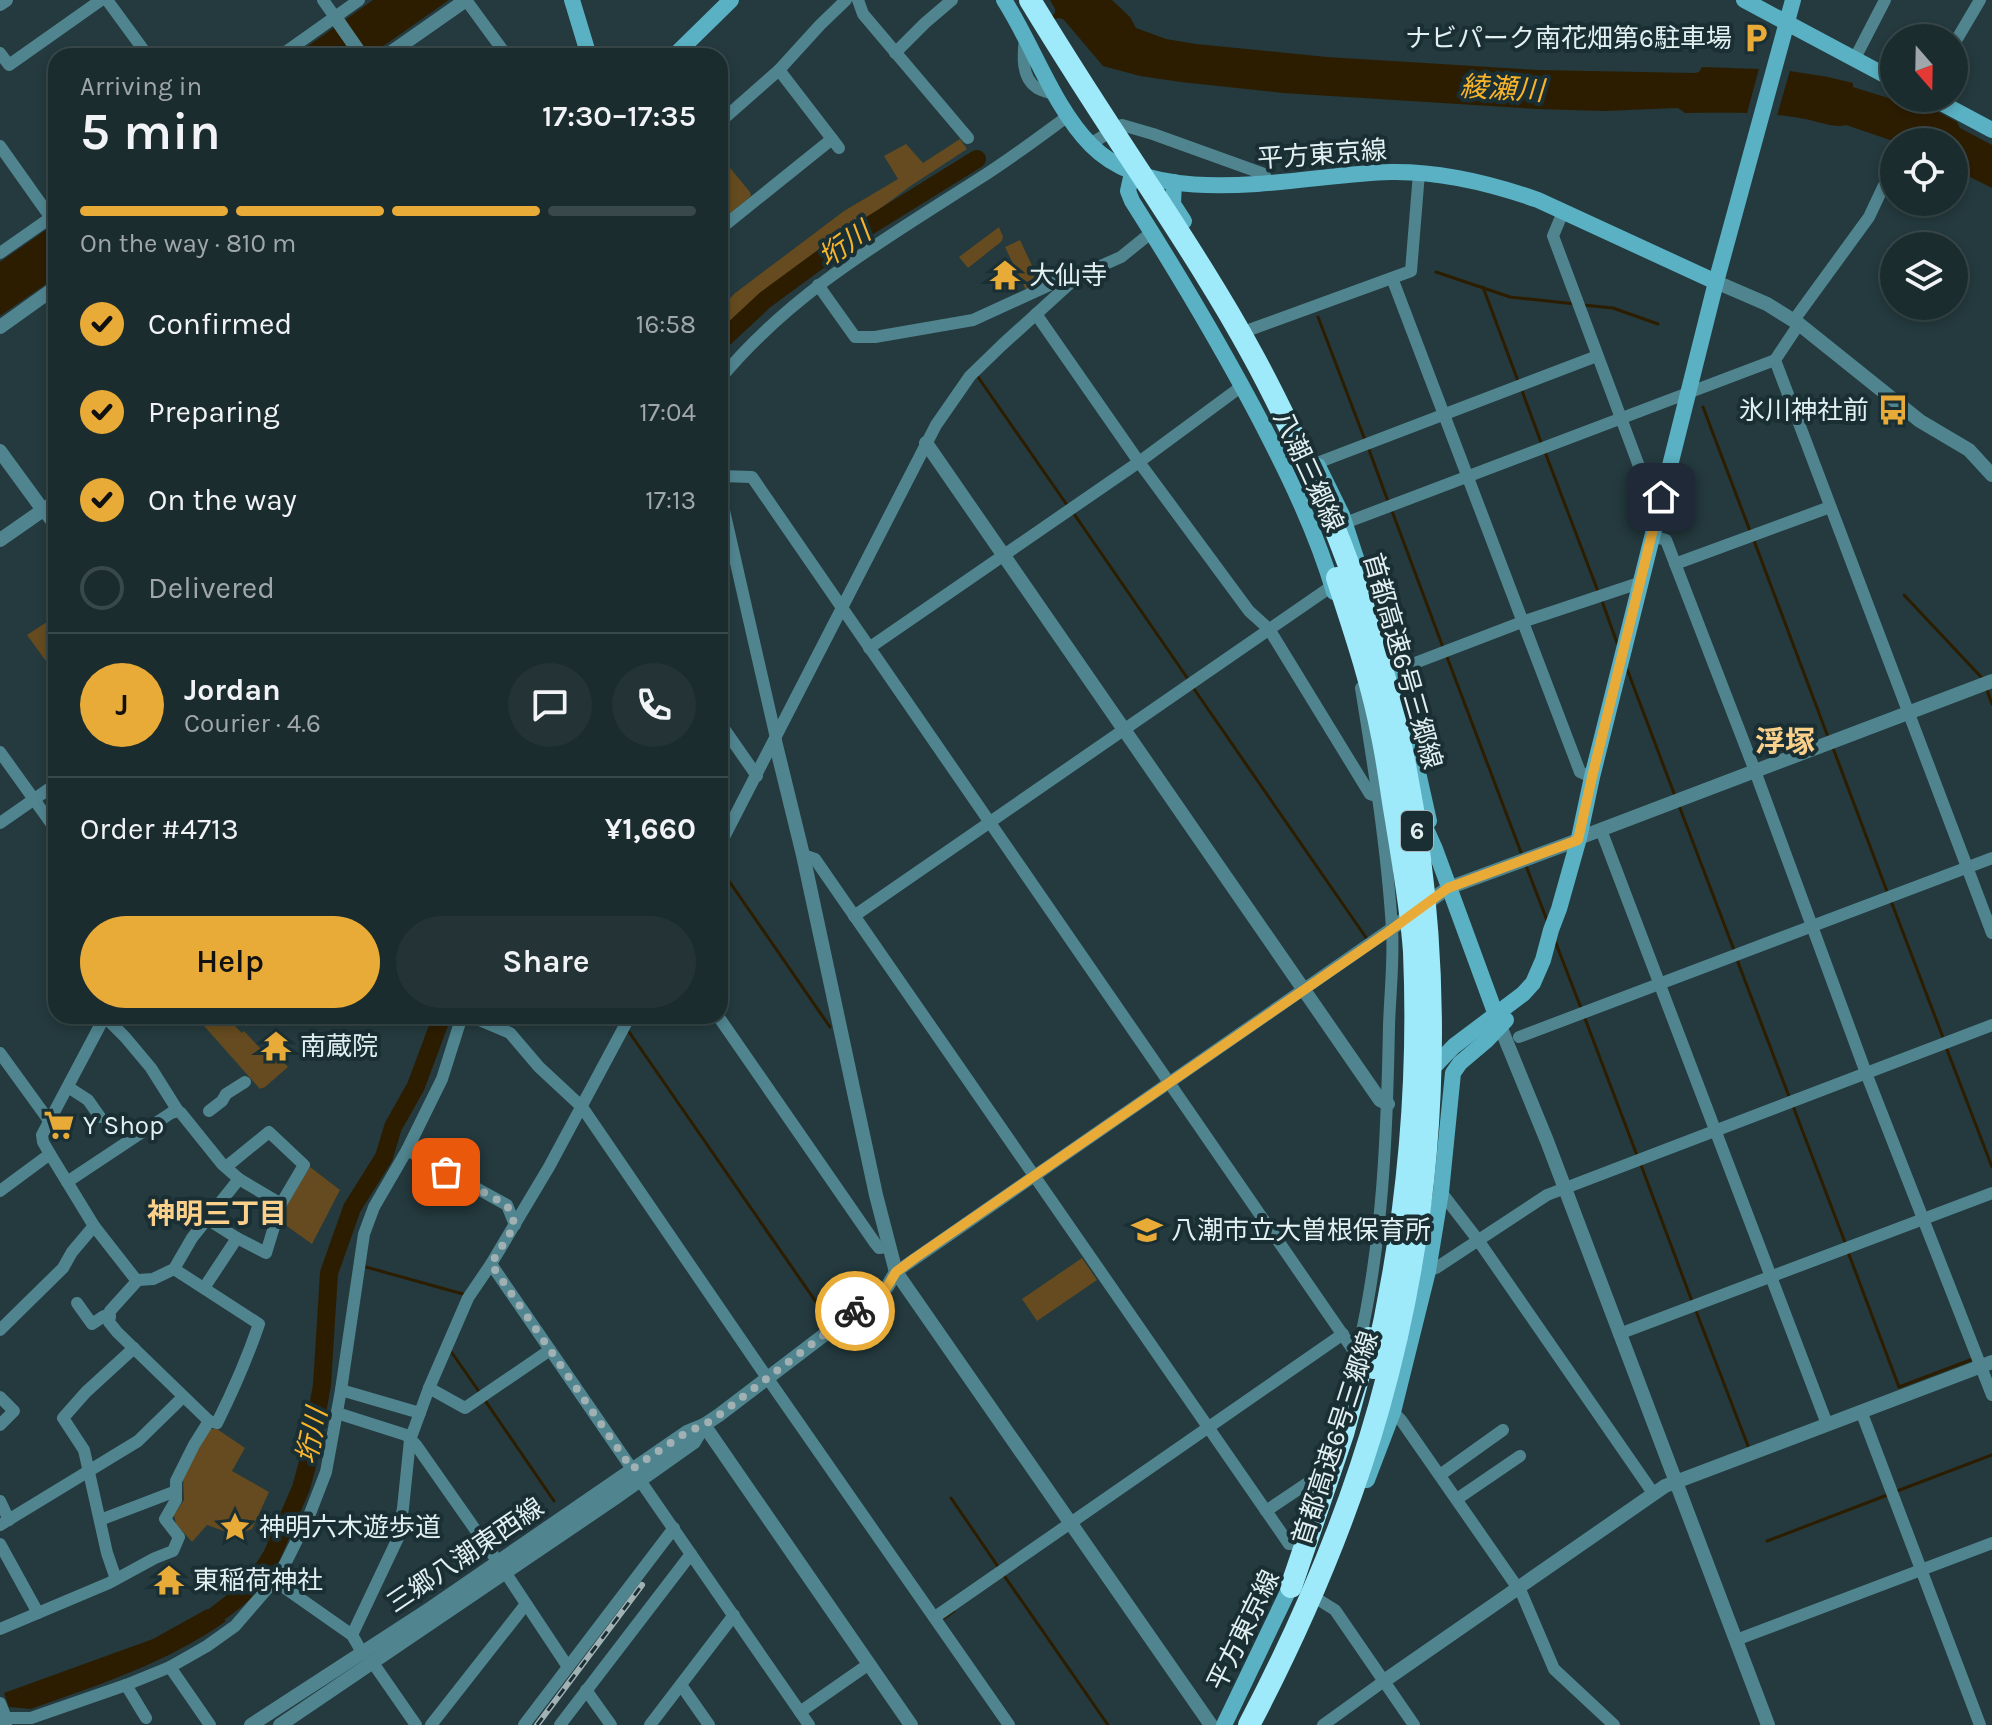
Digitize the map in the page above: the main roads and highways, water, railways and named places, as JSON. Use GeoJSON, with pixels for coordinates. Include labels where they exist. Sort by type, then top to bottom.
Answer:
{"type":"FeatureCollection","features":[{"type":"Feature","properties":{"kind":"highway","name":"首都高速6号三郷線"},"geometry":{"type":"LineString","coordinates":[[1015,0],[1178,256],[1244,368],[1315,519],[1333,566],[1382,735],[1409,905],[1415,1002],[1412,1112],[1400,1227],[1383,1327],[1365,1405],[1341,1483],[1298,1592],[1232,1725]]}},
{"type":"Feature","properties":{"kind":"highway","name":"首都高速6号三郷線"},"geometry":{"type":"LineString","coordinates":[[1030,0],[1189,247],[1251,352],[1312,474],[1363,606],[1427,845],[1432,1052],[1426,1160],[1398,1334],[1379,1409],[1342,1519],[1309,1601],[1249,1725]]}},
{"type":"Feature","properties":{"kind":"highway"},"geometry":{"type":"LineString","coordinates":[[1291,1587],[1295,1547],[1343,1434],[1369,1338],[1381,1279],[1397,1156],[1403,971],[1392,836],[1381,768],[1382,735]]}},
{"type":"Feature","properties":{"kind":"highway"},"geometry":{"type":"LineString","coordinates":[[1360,1499],[1406,1343],[1431,1226],[1437,1166],[1441,986],[1427,845]]}},
{"type":"Feature","properties":{"kind":"main road"},"geometry":{"type":"LineString","coordinates":[[572,0],[587,48]]}},
{"type":"Feature","properties":{"kind":"main road"},"geometry":{"type":"LineString","coordinates":[[682,48],[731,0]]}},
{"type":"Feature","properties":{"kind":"main road","name":"平方東京線"},"geometry":{"type":"LineString","coordinates":[[1004,0],[1068,116],[1090,144],[1115,165],[1132,173],[1174,182],[1216,186],[1390,172],[1471,180],[1538,200],[1716,282]]}},
{"type":"Feature","properties":{"kind":"main road"},"geometry":{"type":"LineString","coordinates":[[1744,0],[1880,73]]}},
{"type":"Feature","properties":{"kind":"main road","name":"平方東京線"},"geometry":{"type":"LineString","coordinates":[[1224,1725],[1305,1556],[1355,1412],[1368,1366],[1382,1262],[1401,1190],[1407,1108],[1419,1081],[1454,1046],[1524,1003],[1538,987],[1549,965],[1558,932],[1559,909],[1579,839],[1661,497],[1793,0]]}},
{"type":"Feature","properties":{"kind":"main road"},"geometry":{"type":"LineString","coordinates":[[1958,112],[1992,130]]}},
{"type":"Feature","properties":{"kind":"main road"},"geometry":{"type":"LineString","coordinates":[[1132,173],[1147,194],[1203,253]]}},
{"type":"Feature","properties":{"kind":"main road","name":"八潮三郷線"},"geometry":{"type":"LineString","coordinates":[[1132,173],[1128,191],[1130,196],[1191,296],[1289,476],[1332,586],[1359,679],[1427,845],[1448,888],[1498,1020]]}},
{"type":"Feature","properties":{"kind":"main road","name":"八潮三郷線"},"geometry":{"type":"LineString","coordinates":[[1174,182],[1173,204],[1249,330],[1345,523],[1394,671],[1427,845]]}},
{"type":"Feature","properties":{"kind":"main road"},"geometry":{"type":"LineString","coordinates":[[1191,296],[1220,280]]}},
{"type":"Feature","properties":{"kind":"main road","name":"平方東京線"},"geometry":{"type":"LineString","coordinates":[[1256,1725],[1319,1600],[1393,1412],[1428,1271],[1441,1192],[1453,1073],[1498,1020]]}},
{"type":"Feature","properties":{"kind":"water"},"geometry":{"type":"Polygon","coordinates":[[[373,0],[449,0],[380,48],[305,48],[373,0]]]}},
{"type":"Feature","properties":{"kind":"water","name":"綾瀬川"},"geometry":{"type":"Polygon","coordinates":[[[1050,0],[1112,0],[1130,17],[1136,28],[1166,39],[1327,57],[1538,70],[1694,73],[1702,67],[1784,70],[1853,83],[1853,87],[1880,95],[1880,112],[1938,112],[1957,122],[1960,128],[1880,128],[1880,137],[1846,125],[1833,126],[1780,115],[1685,113],[1678,108],[1604,111],[1537,109],[1283,93],[1181,82],[1103,66],[1064,20],[1054,19],[1055,9],[1050,0]]]}},
{"type":"Feature","properties":{"kind":"water"},"geometry":{"type":"Polygon","coordinates":[[[1968,132],[1992,145],[1992,188],[1968,176],[1968,132]]]}},
{"type":"Feature","properties":{"kind":"water"},"geometry":{"type":"Polygon","coordinates":[[[48,229],[48,283],[0,316],[0,262],[48,229]]]}},
{"type":"Feature","properties":{"kind":"water"},"geometry":{"type":"Polygon","coordinates":[[[207,1609],[226,1621],[156,1661],[31,1709],[9,1707],[4,1693],[153,1639],[207,1609]]]}},
{"type":"Feature","properties":{"kind":"waterway","name":"垳川"},"geometry":{"type":"LineString","coordinates":[[728,335],[765,300],[848,239],[977,159]]}},
{"type":"Feature","properties":{"kind":"waterway"},"geometry":{"type":"LineString","coordinates":[[1436,272],[1510,297],[1576,304]]}},
{"type":"Feature","properties":{"kind":"waterway"},"geometry":{"type":"LineString","coordinates":[[1483,287],[1518,381]]}},
{"type":"Feature","properties":{"kind":"waterway"},"geometry":{"type":"LineString","coordinates":[[1583,305],[1613,308],[1658,324]]}},
{"type":"Feature","properties":{"kind":"waterway"},"geometry":{"type":"LineString","coordinates":[[1318,317],[1365,440]]}},
{"type":"Feature","properties":{"kind":"waterway"},"geometry":{"type":"LineString","coordinates":[[978,377],[1067,505]]}},
{"type":"Feature","properties":{"kind":"waterway"},"geometry":{"type":"LineString","coordinates":[[1521,388],[1542,445]]}},
{"type":"Feature","properties":{"kind":"waterway"},"geometry":{"type":"LineString","coordinates":[[1703,407],[1750,531]]}},
{"type":"Feature","properties":{"kind":"waterway"},"geometry":{"type":"LineString","coordinates":[[1368,447],[1389,504]]}},
{"type":"Feature","properties":{"kind":"waterway"},"geometry":{"type":"LineString","coordinates":[[1545,452],[1599,594]]}},
{"type":"Feature","properties":{"kind":"waterway"},"geometry":{"type":"LineString","coordinates":[[1072,511],[1188,679]]}},
{"type":"Feature","properties":{"kind":"waterway"},"geometry":{"type":"LineString","coordinates":[[1392,511],[1444,650]]}},
{"type":"Feature","properties":{"kind":"waterway"},"geometry":{"type":"LineString","coordinates":[[1753,538],[1828,737]]}},
{"type":"Feature","properties":{"kind":"waterway"},"geometry":{"type":"LineString","coordinates":[[1904,595],[1983,679]]}},
{"type":"Feature","properties":{"kind":"waterway"},"geometry":{"type":"LineString","coordinates":[[1602,601],[1617,643]]}},
{"type":"Feature","properties":{"kind":"waterway"},"geometry":{"type":"LineString","coordinates":[[1447,657],[1522,855]]}},
{"type":"Feature","properties":{"kind":"waterway"},"geometry":{"type":"LineString","coordinates":[[1627,669],[1675,796]]}},
{"type":"Feature","properties":{"kind":"waterway"},"geometry":{"type":"LineString","coordinates":[[1192,686],[1367,939]]}},
{"type":"Feature","properties":{"kind":"waterway"},"geometry":{"type":"LineString","coordinates":[[1986,687],[1992,704]]}},
{"type":"Feature","properties":{"kind":"waterway"},"geometry":{"type":"LineString","coordinates":[[1833,748],[1888,894]]}},
{"type":"Feature","properties":{"kind":"waterway"},"geometry":{"type":"LineString","coordinates":[[1678,803],[1734,950]]}},
{"type":"Feature","properties":{"kind":"waterway"},"geometry":{"type":"LineString","coordinates":[[1525,863],[1548,923]]}},
{"type":"Feature","properties":{"kind":"waterway"},"geometry":{"type":"LineString","coordinates":[[728,880],[830,1027]]}},
{"type":"Feature","properties":{"kind":"waterway"},"geometry":{"type":"LineString","coordinates":[[1891,901],[1944,1040]]}},
{"type":"Feature","properties":{"kind":"waterway"},"geometry":{"type":"LineString","coordinates":[[1555,941],[1581,1008]]}},
{"type":"Feature","properties":{"kind":"waterway"},"geometry":{"type":"LineString","coordinates":[[1736,957],[1790,1099]]}},
{"type":"Feature","properties":{"kind":"waterway"},"geometry":{"type":"LineString","coordinates":[[1584,1016],[1638,1158]]}},
{"type":"Feature","properties":{"kind":"waterway","name":"垳川"},"geometry":{"type":"LineString","coordinates":[[199,1628],[255,1582],[272,1555],[301,1488],[322,1385],[329,1273],[352,1208],[384,1157],[393,1127],[416,1086],[439,1024]]}},
{"type":"Feature","properties":{"kind":"waterway"},"geometry":{"type":"LineString","coordinates":[[627,1029],[825,1315]]}},
{"type":"Feature","properties":{"kind":"waterway"},"geometry":{"type":"LineString","coordinates":[[1946,1047],[1992,1167]]}},
{"type":"Feature","properties":{"kind":"waterway"},"geometry":{"type":"LineString","coordinates":[[1793,1106],[1846,1245]]}},
{"type":"Feature","properties":{"kind":"waterway"},"geometry":{"type":"LineString","coordinates":[[1641,1165],[1693,1304]]}},
{"type":"Feature","properties":{"kind":"waterway"},"geometry":{"type":"LineString","coordinates":[[1848,1252],[1899,1387],[1973,1359]]}},
{"type":"Feature","properties":{"kind":"waterway"},"geometry":{"type":"LineString","coordinates":[[366,1267],[463,1294]]}},
{"type":"Feature","properties":{"kind":"waterway"},"geometry":{"type":"LineString","coordinates":[[1696,1311],[1748,1446]]}},
{"type":"Feature","properties":{"kind":"waterway"},"geometry":{"type":"LineString","coordinates":[[450,1350],[480,1393]]}},
{"type":"Feature","properties":{"kind":"waterway"},"geometry":{"type":"LineString","coordinates":[[484,1399],[554,1501]]}},
{"type":"Feature","properties":{"kind":"waterway"},"geometry":{"type":"LineString","coordinates":[[1897,1491],[1992,1455]]}},
{"type":"Feature","properties":{"kind":"waterway"},"geometry":{"type":"LineString","coordinates":[[1767,1541],[1890,1494]]}},
{"type":"Feature","properties":{"kind":"waterway"},"geometry":{"type":"LineString","coordinates":[[951,1498],[999,1568]]}},
{"type":"Feature","properties":{"kind":"waterway"},"geometry":{"type":"LineString","coordinates":[[1003,1574],[1108,1725]]}},
{"type":"Feature","properties":{"kind":"waterway"},"geometry":{"type":"LineString","coordinates":[[944,1618],[954,1611]]}},
{"type":"Feature","properties":{"kind":"railway"},"geometry":{"type":"LineString","coordinates":[[537,1725],[642,1585]]}},
{"type":"Feature","properties":{"kind":"place","name":"ナビパーク南花畑第6駐車場"},"geometry":{"type":"Point","coordinates":[1756,38]}},
{"type":"Feature","properties":{"kind":"place","name":"大仙寺"},"geometry":{"type":"Point","coordinates":[1005,275]}},
{"type":"Feature","properties":{"kind":"place","name":"氷川神社前"},"geometry":{"type":"Point","coordinates":[1893,410]}},
{"type":"Feature","properties":{"kind":"place","name":"南蔵院"},"geometry":{"type":"Point","coordinates":[276,1046]}},
{"type":"Feature","properties":{"kind":"place","name":"Y Shop"},"geometry":{"type":"Point","coordinates":[59,1125]}},
{"type":"Feature","properties":{"kind":"place","name":"八潮市立大曽根保育所"},"geometry":{"type":"Point","coordinates":[1147,1230]}},
{"type":"Feature","properties":{"kind":"place","name":"神明六木遊歩道"},"geometry":{"type":"Point","coordinates":[235,1527]}},
{"type":"Feature","properties":{"kind":"place","name":"東稲荷神社"},"geometry":{"type":"Point","coordinates":[169,1580]}},
{"type":"Feature","properties":{"kind":"district","name":"浮塚"},"geometry":{"type":"Point","coordinates":[1785,742]}},
{"type":"Feature","properties":{"kind":"district","name":"神明三丁目"},"geometry":{"type":"Point","coordinates":[217,1213]}}]}
